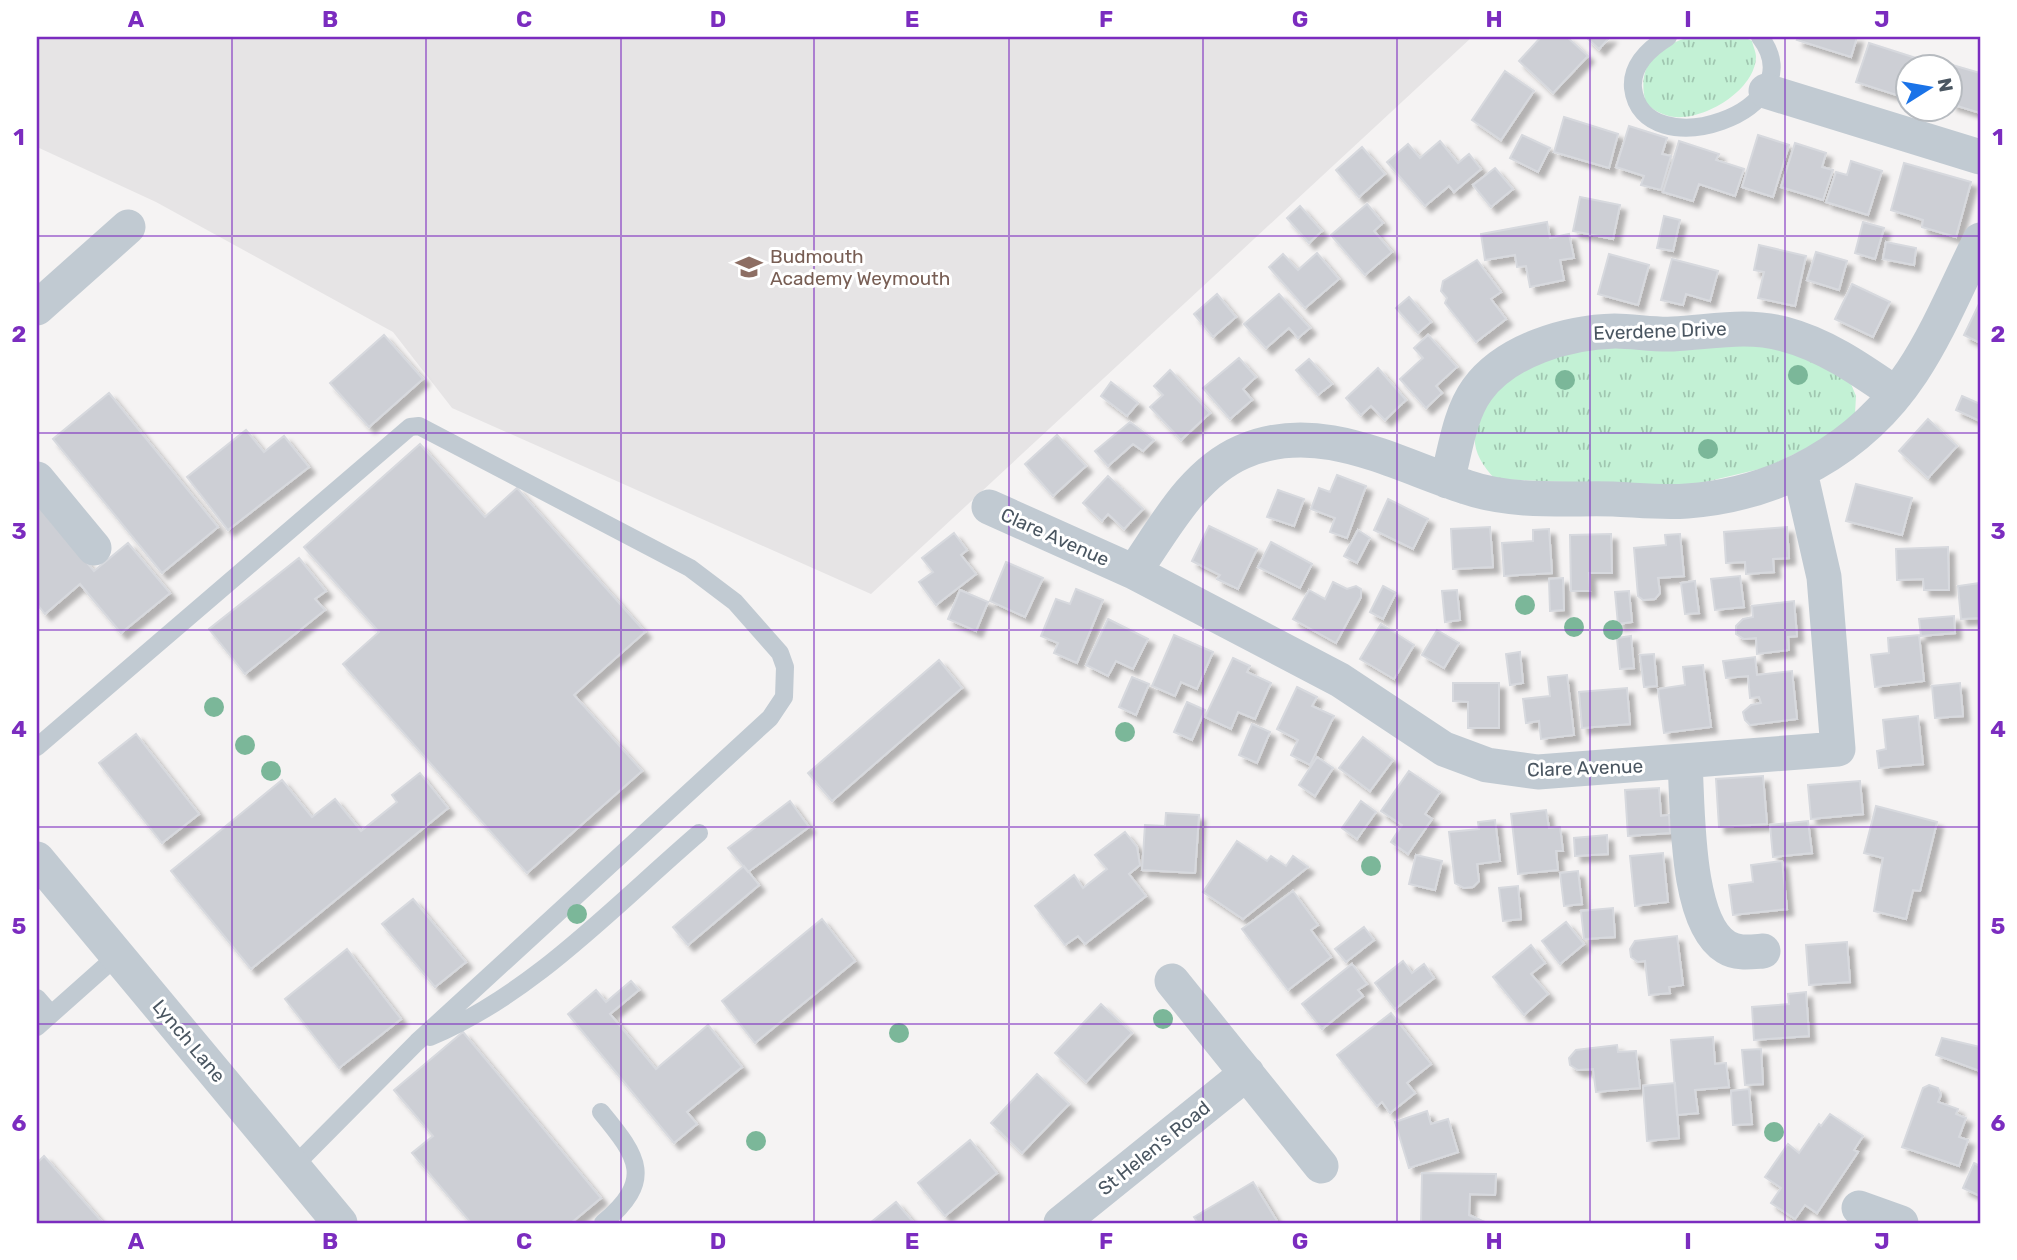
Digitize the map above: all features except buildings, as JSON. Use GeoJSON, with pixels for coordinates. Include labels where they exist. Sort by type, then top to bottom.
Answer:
{"type":"FeatureCollection","features":[{"type":"Feature","properties":{"kind":"street"},"geometry":{"type":"LineString","coordinates":[[1766,90],[1980,157]]}},
{"type":"Feature","properties":{"kind":"street"},"geometry":{"type":"LineString","coordinates":[[37,308],[128,227]]}},
{"type":"Feature","properties":{"kind":"street"},"geometry":{"type":"LineString","coordinates":[[1134,572],[1191,492],[1206,476],[1241,452],[1260,446],[1302,440],[1348,445],[1486,494],[1504,496],[1685,502],[1734,493],[1800,472],[1859,434],[1896,394],[1927,345],[1980,240]]}},
{"type":"Feature","properties":{"kind":"street","name":"Everdene Drive"},"geometry":{"type":"LineString","coordinates":[[1447,481],[1464,417],[1477,390],[1519,357],[1576,334],[1617,331],[1673,334],[1733,327],[1764,329],[1809,342],[1847,361],[1896,394]]}},
{"type":"Feature","properties":{"kind":"street","name":"Clare Avenue"},"geometry":{"type":"LineString","coordinates":[[989,507],[1134,572],[1340,680],[1444,749],[1463,758],[1513,770],[1538,772],[1685,763],[1838,749],[1824,577],[1800,472]]}},
{"type":"Feature","properties":{"kind":"street"},"geometry":{"type":"LineString","coordinates":[[37,479],[94,548]]}},
{"type":"Feature","properties":{"kind":"street"},"geometry":{"type":"LineString","coordinates":[[1685,763],[1696,896],[1703,919],[1726,947],[1736,951],[1763,951]]}},
{"type":"Feature","properties":{"kind":"street","name":"Lynch Lane"},"geometry":{"type":"LineString","coordinates":[[37,859],[294,1166],[327,1219]]}},
{"type":"Feature","properties":{"kind":"street"},"geometry":{"type":"LineString","coordinates":[[1172,981],[1321,1166]]}},
{"type":"Feature","properties":{"kind":"street","name":"St Helen's Road"},"geometry":{"type":"LineString","coordinates":[[1061,1223],[1247,1073]]}},
{"type":"Feature","properties":{"kind":"street"},"geometry":{"type":"LineString","coordinates":[[1859,1208],[1901,1223]]}},
{"type":"Feature","properties":{"kind":"lane"},"geometry":{"type":"LineString","coordinates":[[1668,37],[1646,54],[1633,81],[1639,108],[1658,123],[1694,127],[1722,122],[1749,107],[1766,90],[1770,67],[1768,52],[1760,37]]}},
{"type":"Feature","properties":{"kind":"lane"},"geometry":{"type":"LineString","coordinates":[[37,747],[410,427],[419,426],[690,568],[735,602],[780,653],[785,667],[784,697],[771,718],[417,1042],[294,1166]]}},
{"type":"Feature","properties":{"kind":"lane"},"geometry":{"type":"LineString","coordinates":[[417,1042],[487,1009],[538,972],[699,832]]}},
{"type":"Feature","properties":{"kind":"lane"},"geometry":{"type":"LineString","coordinates":[[37,1027],[118,955]]}},
{"type":"Feature","properties":{"kind":"lane"},"geometry":{"type":"LineString","coordinates":[[37,998],[51,1014]]}},
{"type":"Feature","properties":{"kind":"lane"},"geometry":{"type":"LineString","coordinates":[[601,1112],[628,1144],[636,1172],[633,1194],[603,1223]]}},
{"type":"Feature","properties":{"kind":"shaded area","name":"Budmouth Academy Weymouth"},"geometry":{"type":"Polygon","coordinates":[[[37,37],[1472,37],[871,594],[452,408],[393,332],[156,202],[37,147],[37,37]]]}},
{"type":"Feature","properties":{"kind":"green space"},"geometry":{"type":"Polygon","coordinates":[[[1690,37],[1744,37],[1752,41],[1756,57],[1753,69],[1738,91],[1714,108],[1687,117],[1667,116],[1646,104],[1646,69],[1651,60],[1667,46],[1690,37]]]}},
{"type":"Feature","properties":{"kind":"green space"},"geometry":{"type":"Polygon","coordinates":[[[1724,339],[1795,349],[1849,379],[1856,396],[1855,414],[1839,432],[1768,467],[1684,487],[1495,479],[1479,458],[1475,443],[1476,427],[1486,405],[1518,372],[1546,357],[1593,345],[1724,339]]]}},
{"type":"Feature","properties":{"kind":"place","name":"Budmouth Academy Weymouth"},"geometry":{"type":"Point","coordinates":[749,267]}}]}
